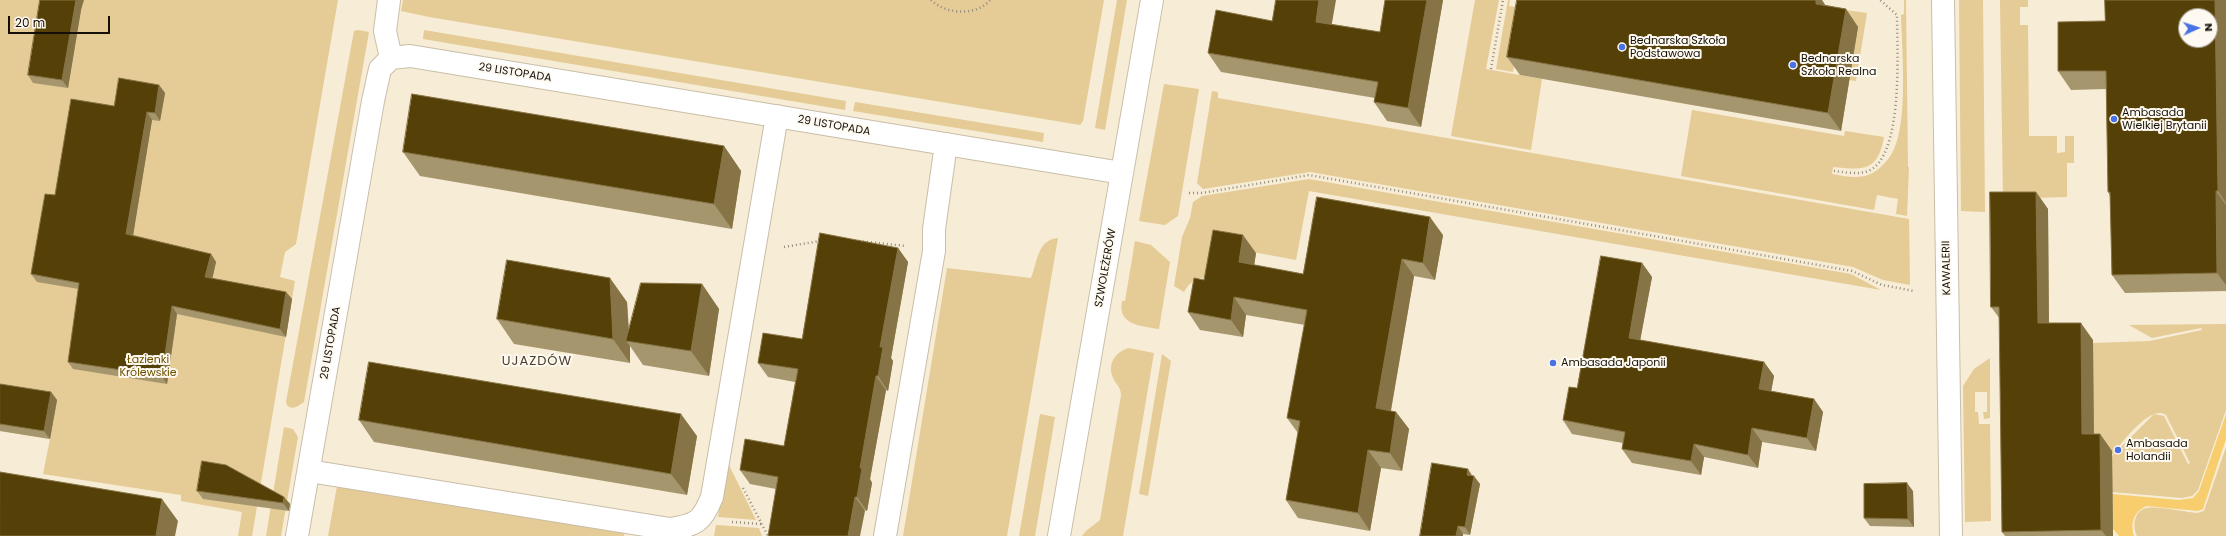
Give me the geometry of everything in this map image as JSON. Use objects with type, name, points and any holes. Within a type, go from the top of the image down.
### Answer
[{"type":"street","points":[[390,0],[385,31],[391,58]]},
{"type":"street","name":"SZWOLEŻERÓW","points":[[1059,536],[1152,0]]},
{"type":"street","name":"KAWALERII","points":[[1943,0],[1951,536]]},
{"type":"street","name":"29 LISTOPADA","points":[[297,536],[376,88],[380,69],[391,58],[410,56],[1122,173]]},
{"type":"street","points":[[309,472],[670,529],[697,522],[706,513],[712,497],[777,116]]},
{"type":"street","points":[[885,536],[934,251],[934,229],[946,144]]},
{"type":"path","points":[[931,0],[952,12],[964,12],[977,9],[990,0]]},
{"type":"path","points":[[1491,69],[1503,0]]},
{"type":"path","points":[[1834,171],[1852,173],[1868,171],[1882,159],[1889,147],[1898,93],[1897,15],[1880,0]]},
{"type":"path","points":[[1188,193],[1202,193],[1309,176],[1852,271],[1882,285],[1914,291]]},
{"type":"path","points":[[754,253],[827,240]]},
{"type":"path","points":[[855,241],[876,241],[934,251]]},
{"type":"green space","name":"Łazienki Królewskie","points":[[0,0],[338,0],[296,244],[285,252],[280,277],[295,281],[252,536],[238,536],[242,512],[181,501],[181,495],[43,474],[50,439],[0,431]]},
{"type":"green space","points":[[403,0],[1104,0],[1083,121],[1080,125],[429,17],[401,11]]},
{"type":"green space","points":[[1117,0],[1127,0],[1105,130],[1095,128]]},
{"type":"green space","points":[[1475,0],[1499,0],[1486,69],[1542,79],[1531,150],[1451,136]]},
{"type":"green space","points":[[1508,0],[1510,0],[1509,6],[1524,8],[1513,72],[1496,69]]},
{"type":"green space","points":[[1904,0],[1906,0],[1909,167],[1907,216],[1896,214],[1898,199],[1877,195],[1874,210],[1681,176],[1692,110],[1844,136],[1845,131],[1884,137],[1878,157],[1873,163],[1861,168],[1833,167],[1832,174],[1859,177],[1868,175],[1880,168],[1887,161],[1894,149],[1901,121],[1903,103],[1903,65],[1901,15],[1904,14]]},
{"type":"green space","points":[[1959,0],[1983,0],[1985,212],[1961,211]]},
{"type":"green space","points":[[2000,0],[2028,0],[2028,7],[2020,7],[2020,25],[2028,25],[2029,136],[2057,136],[2057,153],[2065,152],[2065,136],[2074,136],[2074,163],[2067,163],[2067,197],[2003,199]]},
{"type":"green space","points":[[1831,8],[1867,13],[1856,81],[1849,80]]},
{"type":"green space","points":[[358,30],[369,32],[304,402],[291,408],[286,402],[354,31]]},
{"type":"green space","points":[[424,30],[846,101],[845,110],[423,39]]},
{"type":"green space","points":[[1164,84],[1199,89],[1178,216],[1165,225],[1139,221]]},
{"type":"green space","points":[[1212,91],[1218,92],[1218,98],[1909,219],[1910,285],[1883,280],[1853,267],[1310,172],[1203,189],[1197,183]]},
{"type":"green space","points":[[855,102],[1044,133],[1043,142],[853,111]]},
{"type":"green space","points":[[1309,179],[1851,274],[1881,290],[1309,191],[1296,260],[1226,247],[1220,279],[1204,278],[1195,280],[1184,292],[1174,286],[1182,237],[1190,218],[1193,202],[1202,196]]},
{"type":"green space","points":[[1058,238],[1007,536],[903,536],[947,268],[1031,278],[1042,247],[1051,240]]},
{"type":"green space","points":[[1135,241],[1151,245],[1170,262],[1159,329],[1132,323],[1123,315],[1121,309],[1122,301],[1125,301]]},
{"type":"green space","points":[[2226,324],[2226,410],[2198,490],[2192,496],[2182,498],[2112,492],[2112,456],[2153,415],[2137,426],[2112,455],[2094,451],[2093,343],[2150,341],[2202,330],[2201,328],[2152,338],[2129,325]],"holes":[[[2159,413],[2166,415],[2190,463],[2188,464],[2164,416],[2155,414]]]},
{"type":"green space","points":[[1129,348],[1154,353],[1123,536],[1082,536],[1100,520],[1121,395],[1120,389],[1112,375],[1111,366],[1117,354]]},
{"type":"green space","points":[[1162,354],[1171,361],[1148,496],[1139,494]]},
{"type":"green space","points":[[1990,358],[1990,418],[1984,419],[1983,412],[1987,412],[1987,392],[1975,392],[1975,412],[1978,412],[1979,424],[1990,424],[1991,521],[1965,522],[1963,386],[1974,369]]},
{"type":"green space","points":[[1040,414],[1055,417],[1035,536],[1019,536]]},
{"type":"green space","points":[[284,427],[293,429],[298,437],[281,536],[266,536]]},
{"type":"green space","points":[[2226,447],[2226,536],[2137,536],[2135,532],[2135,519],[2139,512],[2143,509],[2158,508],[2197,513],[2204,511]]},
{"type":"green space","points":[[727,461],[756,520],[718,517]]},
{"type":"green space","points":[[337,486],[625,531],[624,536],[328,536]]},
{"type":"green space","points":[[716,525],[759,528],[762,536],[714,536]]},
{"type":"shaded area","points":[[2226,414],[2226,439],[2203,509],[2198,511],[2147,506],[2139,511],[2134,518],[2134,536],[2119,536],[2113,529],[2112,494],[2179,500],[2193,498],[2199,491]]},
{"type":"building","points":[[40,0],[76,0],[62,80],[28,75]]},
{"type":"building","points":[[1276,0],[1319,0],[1316,22],[1380,32],[1385,0],[1427,0],[1408,108],[1374,102],[1378,82],[1208,53],[1216,10],[1272,21]]},
{"type":"building","points":[[1517,0],[1816,0],[1816,4],[1846,9],[1828,113],[1507,57]]},
{"type":"building","points":[[2105,0],[2215,0],[2215,8],[2178,8],[2178,48],[2216,48],[2218,191],[2216,191],[2217,273],[2112,275],[2110,192],[2108,192],[2106,71],[2058,71],[2058,22],[2105,21]]},
{"type":"building","points":[[119,78],[159,85],[155,113],[147,112],[126,234],[211,254],[205,277],[286,292],[280,329],[172,306],[162,376],[68,362],[79,283],[31,274],[45,194],[55,195],[71,99],[114,106]]},
{"type":"building","points":[[412,94],[724,146],[714,204],[403,152]]},
{"type":"building","points":[[1990,192],[2036,192],[2038,323],[2081,323],[2082,434],[2100,434],[2101,530],[2002,532],[1999,307],[1991,307]]},
{"type":"building","points":[[1317,197],[1430,217],[1423,263],[1402,259],[1376,408],[1396,412],[1390,453],[1368,450],[1358,513],[1286,500],[1300,421],[1287,418],[1307,310],[1234,297],[1231,320],[1188,312],[1194,278],[1204,280],[1213,230],[1243,235],[1239,262],[1303,274]]},
{"type":"building","points":[[820,233],[898,248],[880,347],[883,347],[878,376],[876,376],[860,468],[862,468],[857,497],[855,497],[848,536],[768,536],[778,477],[740,470],[745,439],[784,446],[798,369],[758,363],[763,333],[802,339]]},
{"type":"building","points":[[1601,256],[1642,263],[1629,338],[1764,362],[1759,389],[1814,399],[1807,438],[1752,428],[1748,455],[1694,444],[1691,461],[1622,449],[1625,432],[1563,420],[1569,387],[1577,388]]},
{"type":"building","points":[[507,260],[610,278],[613,339],[497,319]]},
{"type":"building","points":[[641,283],[702,284],[691,351],[626,341]]},
{"type":"building","points":[[369,362],[681,414],[671,474],[359,420]]},
{"type":"building","points":[[0,384],[51,392],[44,431],[0,424]]},
{"type":"building","points":[[202,461],[226,465],[284,497],[283,503],[197,491]]},
{"type":"building","points":[[1432,463],[1468,469],[1467,475],[1474,476],[1465,527],[1458,526],[1456,536],[1420,536]]},
{"type":"building","points":[[0,472],[162,499],[156,536],[0,536]]},
{"type":"building","points":[[1907,483],[1908,519],[1864,518],[1864,484]]},
{"type":"place","name":"Bednarska Szkoła Podstawowa","points":[[1622,47]]},
{"type":"place","name":"Bednarska Szkoła Realna","points":[[1793,65]]},
{"type":"place","name":"Ambasada Wielkiej Brytanii","points":[[2114,119]]},
{"type":"place","name":"Ambasada Japonii","points":[[1553,363]]},
{"type":"place","name":"Ambasada Holandii","points":[[2118,450]]},
{"type":"district","name":"UJAZDÓW","points":[[537,362]]}]
